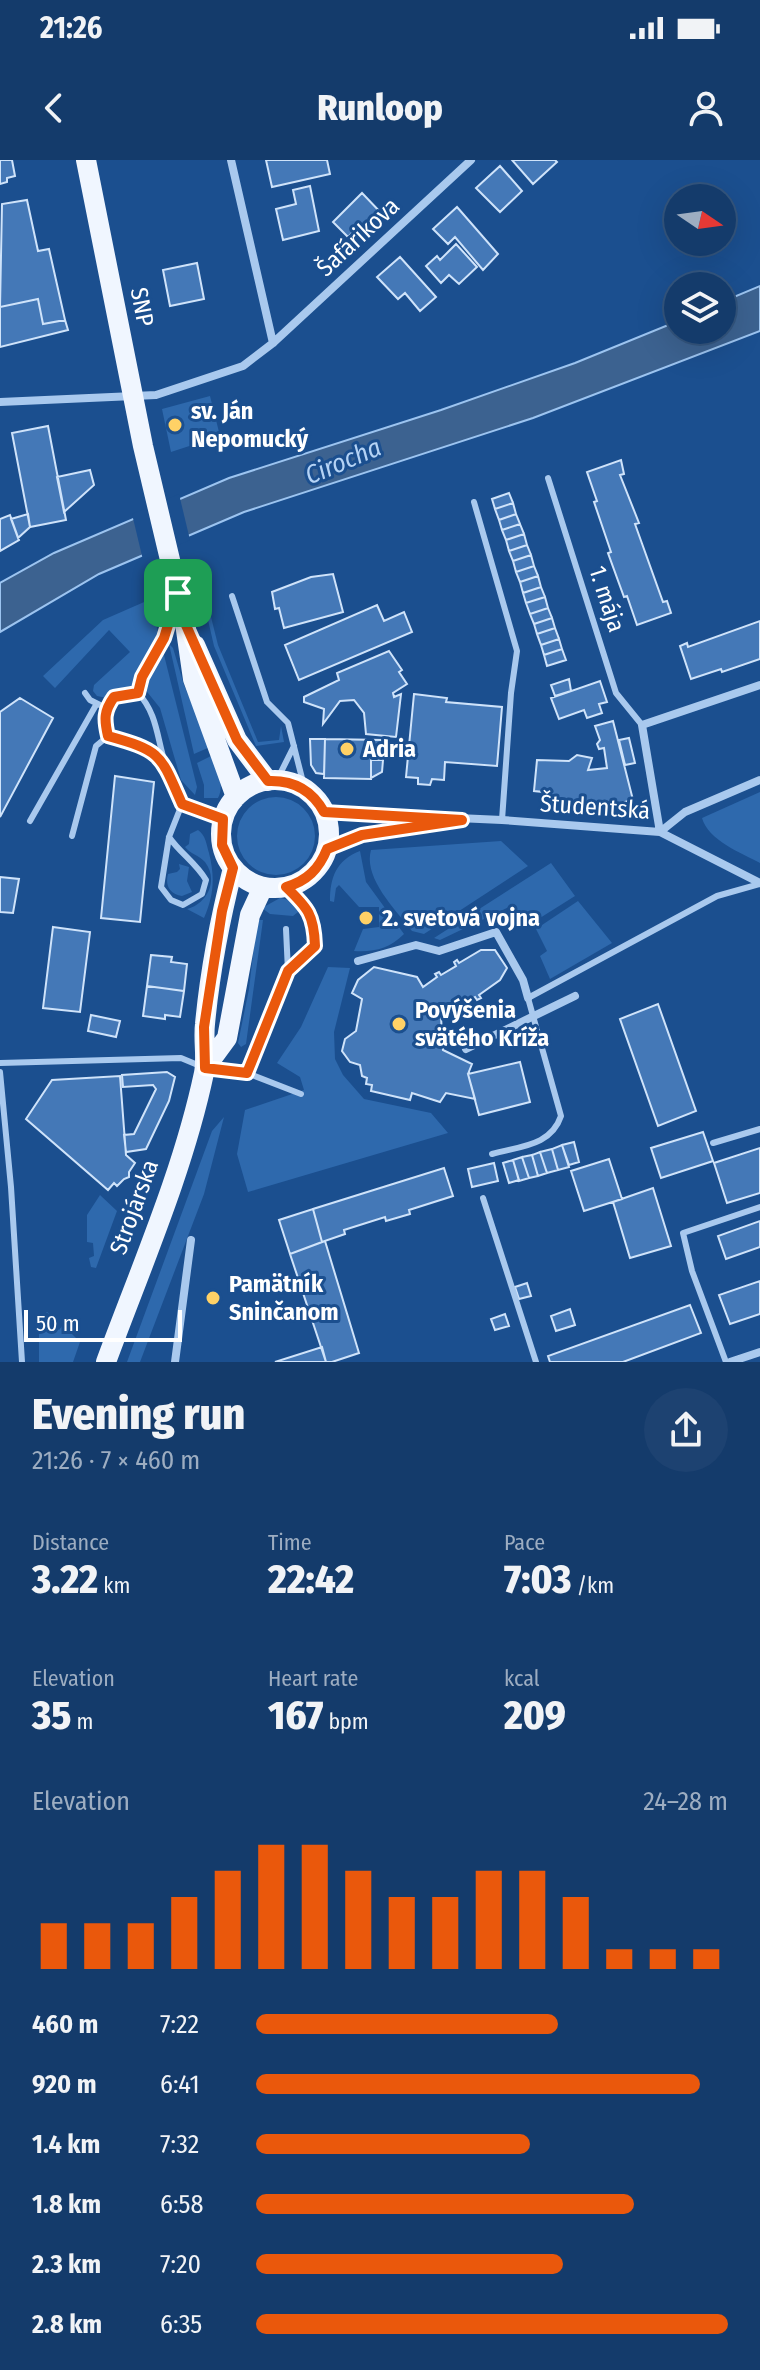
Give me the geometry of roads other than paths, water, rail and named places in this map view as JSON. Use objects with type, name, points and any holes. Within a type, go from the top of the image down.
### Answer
[{"type":"main road","name":"SNP","points":[[86,160],[147,464],[178,593]]},
{"type":"main road","points":[[178,593],[193,679],[236,797]]},
{"type":"main road","points":[[185,623],[237,740],[272,781]]},
{"type":"main road","points":[[272,781],[297,785],[305,790],[324,812],[329,830],[327,849],[316,870],[298,884],[286,887],[263,887],[241,876],[233,868],[222,845],[223,819],[236,797],[250,786],[272,781]]},
{"type":"main road","points":[[205,1068],[204,1027],[222,911],[233,868]]},
{"type":"main road","points":[[205,1068],[227,1038],[250,915],[263,887]]},
{"type":"main road","name":"Strojárska","points":[[106,1362],[182,1153],[205,1068]]},
{"type":"street","points":[[231,160],[273,343]]},
{"type":"street","name":"Šafárikova","points":[[0,402],[156,395],[243,366],[273,343],[471,160]]},
{"type":"street","points":[[642,725],[760,685]]},
{"type":"street","name":"1. mája","points":[[642,725],[660,832]]},
{"type":"street","points":[[660,832],[685,812],[760,780]]},
{"type":"street","points":[[324,812],[462,820]]},
{"type":"street","points":[[327,849],[362,835],[462,820]]},
{"type":"street","name":"Študentská","points":[[462,820],[502,820],[660,832],[760,884]]},
{"type":"street","points":[[358,961],[416,945],[439,951],[496,932],[523,980],[528,998]]},
{"type":"street","points":[[466,1049],[575,996]]},
{"type":"street","points":[[175,1362],[191,1240]]},
{"type":"street","points":[[728,1362],[760,1352]]},
{"type":"lane","name":"1. mája","points":[[548,478],[616,693],[642,725]]},
{"type":"lane","points":[[474,502],[517,651],[502,820]]},
{"type":"lane","points":[[138,693],[142,677],[164,638],[178,593]]},
{"type":"lane","points":[[232,596],[267,702],[288,723],[305,790]]},
{"type":"lane","points":[[85,693],[96,705],[108,706]]},
{"type":"lane","points":[[108,736],[105,710],[114,697],[138,693]]},
{"type":"lane","points":[[138,693],[148,704],[154,719],[165,764],[182,804],[169,837],[161,887],[171,900],[183,905],[202,894],[206,880],[169,837]]},
{"type":"lane","points":[[30,821],[96,705]]},
{"type":"lane","points":[[108,736],[147,747],[165,764]]},
{"type":"lane","points":[[72,836],[96,746],[108,736]]},
{"type":"lane","points":[[272,781],[294,746]]},
{"type":"lane","points":[[182,804],[223,819]]},
{"type":"lane","points":[[492,1154],[546,1139],[557,1129],[561,1116],[528,998],[717,896],[760,884]]},
{"type":"lane","points":[[286,887],[309,909],[315,946],[288,971]]},
{"type":"lane","points":[[247,1073],[288,971],[286,929]]},
{"type":"lane","points":[[0,1063],[181,1058],[205,1068],[247,1073],[301,1094]]},
{"type":"lane","points":[[0,1072],[22,1362]]},
{"type":"lane","points":[[713,1143],[760,1129]]},
{"type":"lane","points":[[483,1198],[536,1362]]},
{"type":"lane","points":[[728,1362],[692,1271],[683,1233],[760,1207]]},
{"type":"water","points":[[760,286],[760,331],[736,340],[736,296]]},
{"type":"water","name":"Cirocha","points":[[664,327],[664,344],[726,344],[533,418],[244,512],[99,574],[0,632],[0,583],[54,553],[229,478],[575,363]]},
{"type":"place","name":"sv. Ján Nepomucký","points":[[175,425]]},
{"type":"place","name":"Adria","points":[[347,749]]},
{"type":"place","name":"2. svetová vojna","points":[[366,918]]},
{"type":"place","name":"Povýšenia svätého Kríža","points":[[399,1024]]},
{"type":"place","name":"Pamätník Sninčanom","points":[[213,1298]]}]
